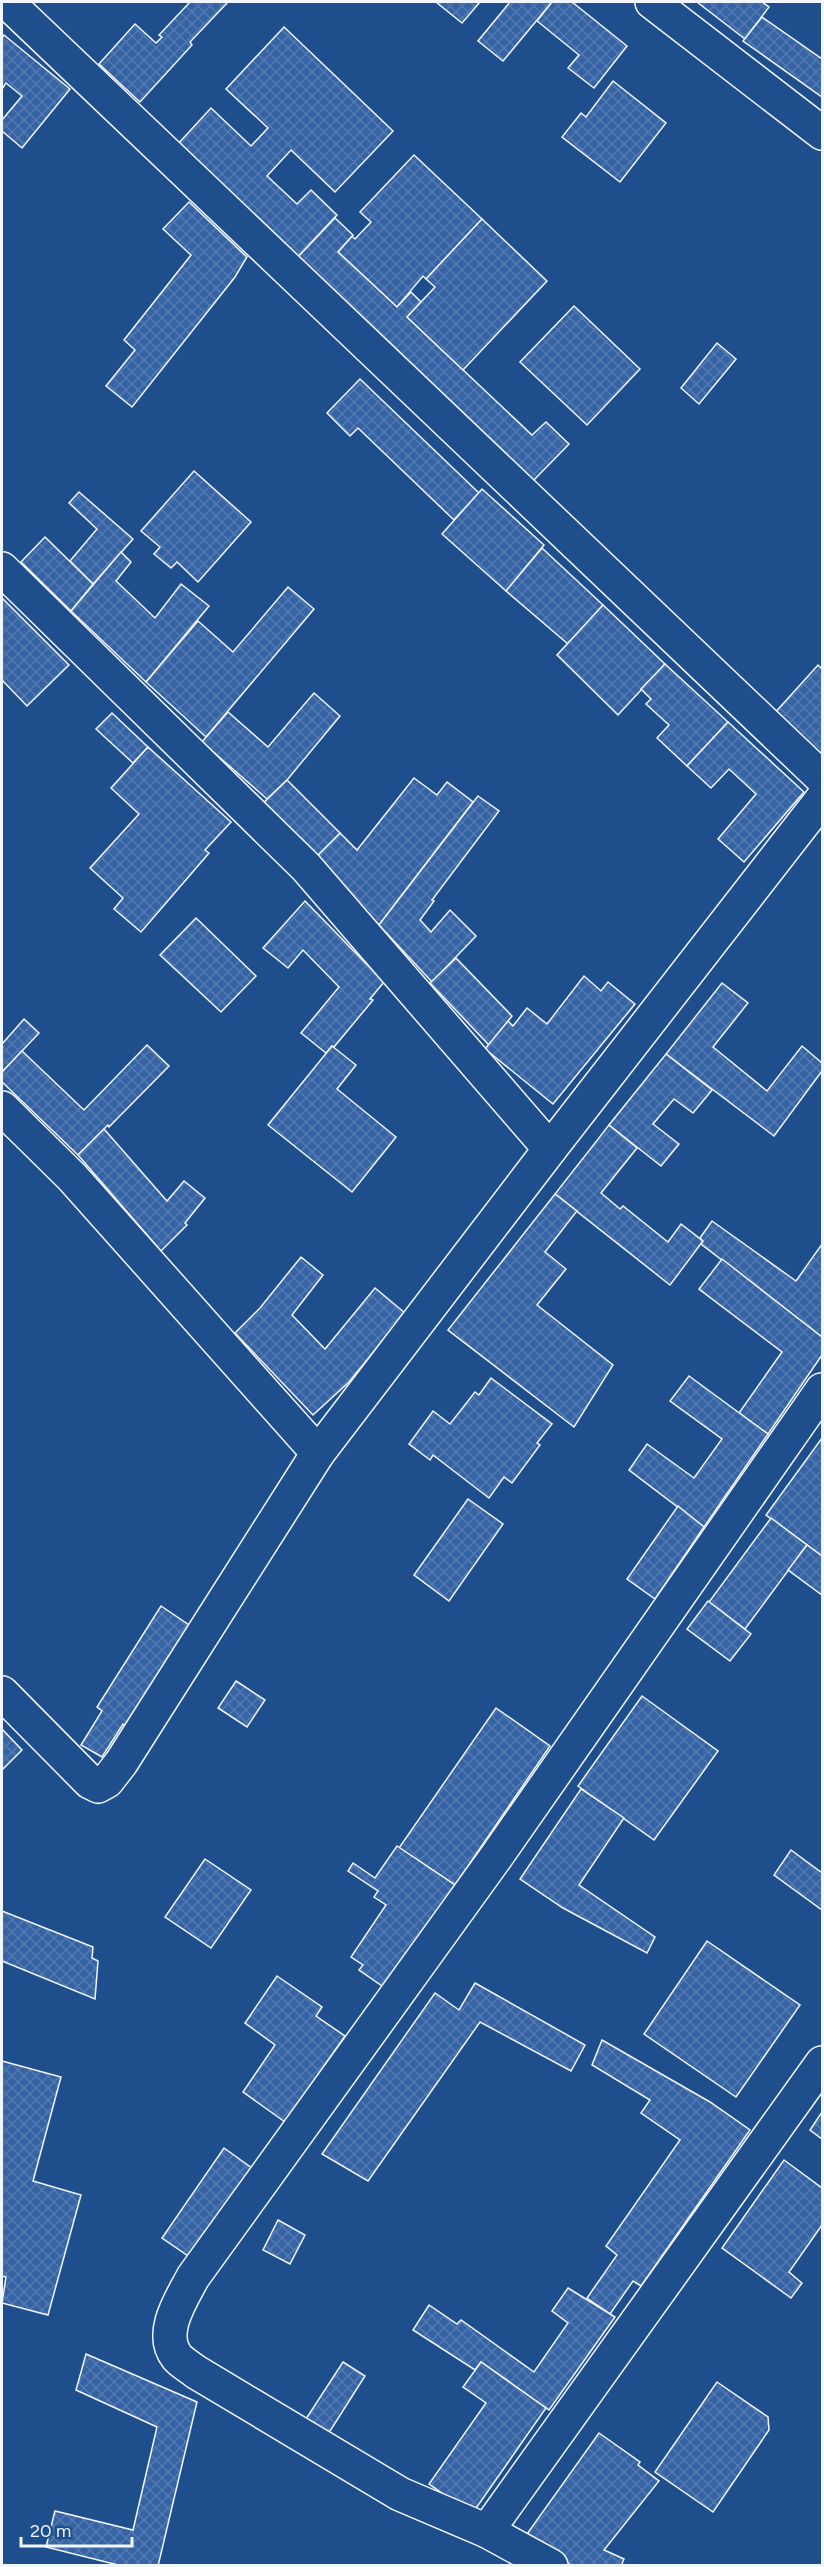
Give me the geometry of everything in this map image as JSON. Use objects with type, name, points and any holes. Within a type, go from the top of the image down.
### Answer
[{"type":"street","points":[[8,2],[822,778]]},
{"type":"street","points":[[652,2],[822,133]]},
{"type":"street","points":[[2,569],[306,867],[550,1149]]},
{"type":"street","points":[[2,1693],[90,1782],[98,1786],[107,1781],[128,1754],[318,1453],[550,1149],[822,799]]},
{"type":"street","points":[[2,1108],[72,1177],[318,1453]]},
{"type":"street","points":[[551,2565],[487,2531],[400,2494],[196,2372],[176,2356],[171,2341],[173,2315],[193,2277],[496,1857],[822,1390]]},
{"type":"street","points":[[487,2531],[822,2063]]},
{"type":"building","points":[[190,2],[228,2],[190,42],[192,45],[140,102],[99,64],[135,24],[156,43],[162,37],[159,35]]},
{"type":"building","points":[[436,2],[480,2],[462,23]]},
{"type":"building","points":[[510,2],[552,2],[503,61],[478,41]]},
{"type":"building","points":[[552,2],[572,2],[627,46],[594,88],[568,68],[579,55],[537,21]]},
{"type":"building","points":[[697,2],[762,2],[769,7],[745,39]]},
{"type":"building","points":[[762,17],[822,59],[822,97],[743,41]]},
{"type":"building","points":[[284,27],[393,131],[335,192],[291,150],[267,176],[297,204],[311,190],[337,215],[296,259],[177,145],[211,108],[251,146],[268,128],[226,89]]},
{"type":"building","points":[[4,35],[70,89],[22,148],[2,131],[2,120],[22,96],[6,83],[2,89],[2,38]]},
{"type":"building","points":[[613,81],[666,123],[620,182],[562,137],[581,113],[586,117]]},
{"type":"building","points":[[414,155],[482,219],[426,279],[423,276],[397,307],[338,252],[352,236],[355,239],[371,222],[360,212]]},
{"type":"building","points":[[189,202],[247,257],[235,277],[132,407],[106,386],[135,350],[124,340],[191,255],[163,229]]},
{"type":"building","points":[[335,218],[353,235],[338,252],[397,307],[411,292],[421,302],[407,317],[532,435],[546,422],[569,444],[532,482],[296,259]]},
{"type":"building","points":[[482,219],[547,281],[463,370],[407,317],[435,287],[426,279]]},
{"type":"building","points":[[574,306],[640,369],[587,425],[520,362]]},
{"type":"building","points":[[717,343],[736,359],[699,404],[681,388]]},
{"type":"building","points":[[360,379],[479,493],[454,520],[358,428],[350,436],[327,413]]},
{"type":"building","points":[[194,471],[251,522],[198,582],[177,562],[171,568],[154,554],[160,547],[141,531]]},
{"type":"building","points":[[482,489],[544,545],[506,591],[442,534]]},
{"type":"building","points":[[79,492],[133,539],[93,584],[70,561],[97,529],[69,503]]},
{"type":"building","points":[[45,537],[93,584],[71,611],[21,562]]},
{"type":"building","points":[[542,548],[603,605],[568,644],[506,591]]},
{"type":"building","points":[[121,552],[131,562],[116,581],[155,618],[181,584],[209,606],[146,682],[71,611]]},
{"type":"building","points":[[288,587],[314,609],[206,737],[146,682],[198,621],[233,652]]},
{"type":"building","points":[[2,598],[69,665],[27,706],[2,680]]},
{"type":"building","points":[[603,605],[665,664],[618,715],[557,655]]},
{"type":"building","points":[[665,664],[728,722],[687,766],[657,738],[669,725],[646,704],[651,699],[641,689]]},
{"type":"building","points":[[818,665],[822,669],[822,761],[772,716]]},
{"type":"building","points":[[314,693],[340,716],[287,780],[267,799],[202,742],[228,712],[268,747]]},
{"type":"building","points":[[112,713],[148,747],[133,763],[96,729]]},
{"type":"building","points":[[728,722],[804,792],[744,862],[718,839],[756,794],[729,769],[711,788],[687,766]]},
{"type":"building","points":[[148,747],[231,822],[205,850],[209,853],[141,932],[114,909],[123,898],[90,868],[139,814],[111,788]]},
{"type":"building","points":[[414,778],[437,795],[447,782],[473,802],[379,925],[314,859],[340,833],[357,850]]},
{"type":"building","points":[[287,780],[340,833],[314,859],[261,805]]},
{"type":"building","points":[[478,796],[499,811],[432,900],[434,901],[420,920],[431,932],[450,910],[476,936],[432,982],[379,925]]},
{"type":"building","points":[[305,901],[384,982],[370,999],[373,1000],[334,1047],[332,1046],[326,1053],[301,1033],[339,987],[303,950],[288,968],[263,948]]},
{"type":"building","points":[[196,918],[256,976],[221,1012],[160,955]]},
{"type":"building","points":[[456,958],[512,1016],[489,1045],[430,983]]},
{"type":"building","points":[[584,976],[601,991],[608,982],[635,1004],[553,1104],[485,1049],[508,1021],[513,1026],[527,1008],[547,1024]]},
{"type":"building","points":[[722,983],[748,1003],[713,1047],[767,1091],[802,1046],[822,1063],[822,1071],[774,1136],[666,1054]]},
{"type":"building","points":[[24,1019],[39,1033],[2,1072],[2,1044]]},
{"type":"building","points":[[147,1045],[169,1066],[78,1155],[2,1082],[2,1072],[22,1051],[84,1110]]},
{"type":"building","points":[[332,1046],[356,1065],[337,1089],[396,1137],[352,1192],[268,1125]]},
{"type":"building","points":[[666,1054],[712,1090],[693,1113],[674,1099],[653,1124],[679,1144],[661,1166],[609,1125]]},
{"type":"building","points":[[609,1125],[637,1148],[601,1193],[620,1209],[623,1206],[668,1242],[681,1224],[703,1241],[670,1285],[555,1194]]},
{"type":"building","points":[[104,1129],[167,1201],[184,1181],[205,1198],[185,1223],[187,1225],[161,1251],[78,1155]]},
{"type":"building","points":[[555,1194],[577,1211],[545,1252],[566,1269],[537,1305],[613,1365],[574,1427],[448,1330]]},
{"type":"building","points":[[712,1221],[796,1281],[822,1244],[822,1337],[701,1244],[703,1241],[700,1238]]},
{"type":"building","points":[[301,1257],[323,1275],[292,1315],[325,1349],[375,1288],[405,1313],[349,1382],[313,1415],[235,1333],[260,1308]]},
{"type":"building","points":[[722,1259],[822,1337],[822,1355],[768,1434],[739,1413],[782,1352],[699,1289]]},
{"type":"building","points":[[689,1376],[768,1434],[704,1527],[629,1470],[647,1444],[694,1478],[722,1439],[670,1401]]},
{"type":"building","points":[[491,1378],[552,1424],[537,1443],[540,1445],[512,1483],[504,1477],[489,1498],[433,1455],[430,1460],[409,1444],[433,1411],[450,1424],[475,1392],[479,1395]]},
{"type":"building","points":[[822,1438],[822,1556],[766,1515]]},
{"type":"building","points":[[468,1499],[503,1524],[449,1601],[414,1575]]},
{"type":"building","points":[[678,1506],[704,1527],[655,1599],[627,1579]]},
{"type":"building","points":[[771,1518],[807,1545],[745,1629],[709,1602]]},
{"type":"building","points":[[807,1545],[822,1556],[822,1595],[788,1570]]},
{"type":"building","points":[[708,1601],[751,1634],[730,1661],[687,1629]]},
{"type":"building","points":[[161,1606],[192,1627],[128,1728],[123,1724],[102,1757],[81,1745],[102,1711],[97,1707]]},
{"type":"building","points":[[236,1681],[265,1700],[247,1727],[218,1708]]},
{"type":"building","points":[[642,1696],[718,1751],[654,1840],[578,1786]]},
{"type":"building","points":[[496,1708],[550,1746],[455,1885],[399,1848]]},
{"type":"building","points":[[2,1729],[22,1750],[2,1770]]},
{"type":"building","points":[[581,1789],[624,1818],[579,1885],[655,1937],[647,1953],[563,1908],[520,1879]]},
{"type":"building","points":[[397,1846],[455,1885],[385,1988],[359,1970],[363,1965],[351,1957],[386,1905],[374,1897],[378,1891],[348,1871],[353,1863],[375,1878]]},
{"type":"building","points":[[791,1850],[822,1873],[822,1910],[774,1875]]},
{"type":"building","points":[[205,1859],[251,1890],[211,1948],[165,1917]]},
{"type":"building","points":[[2,1911],[93,1947],[92,1958],[98,1961],[95,1999],[2,1961]]},
{"type":"building","points":[[707,1941],[800,2005],[736,2097],[644,2034]]},
{"type":"building","points":[[277,1976],[322,2007],[316,2016],[345,2036],[285,2122],[243,2092],[275,2045],[245,2023]]},
{"type":"building","points":[[475,1983],[585,2045],[571,2071],[480,2022],[368,2181],[322,2154],[435,1993],[459,2010]]},
{"type":"building","points":[[602,2040],[710,2102],[750,2130],[641,2286],[633,2281],[610,2314],[587,2298],[617,2255],[606,2246],[680,2140],[641,2113],[650,2100],[592,2065]]},
{"type":"building","points":[[2,2061],[61,2077],[33,2181],[81,2195],[48,2315],[2,2303],[6,2277],[2,2276]]},
{"type":"building","points":[[822,2112],[822,2139],[810,2130]]},
{"type":"building","points":[[224,2148],[256,2171],[194,2260],[162,2238]]},
{"type":"building","points":[[784,2160],[822,2188],[822,2225],[789,2272],[802,2283],[791,2298],[722,2248]]},
{"type":"building","points":[[278,2220],[305,2235],[290,2264],[263,2250]]},
{"type":"building","points":[[568,2288],[615,2317],[549,2410],[481,2362],[475,2370],[413,2330],[429,2305],[457,2324],[461,2320],[534,2372],[568,2323],[552,2311]]},
{"type":"building","points":[[86,2354],[197,2402],[158,2566],[122,2566],[46,2547],[55,2511],[133,2530],[157,2427],[76,2390]]},
{"type":"building","points":[[343,2362],[365,2376],[325,2439],[302,2425]]},
{"type":"building","points":[[481,2362],[546,2408],[472,2514],[429,2484],[486,2403],[463,2387]]},
{"type":"building","points":[[717,2382],[768,2417],[769,2430],[713,2512],[655,2472]]},
{"type":"building","points":[[599,2433],[640,2462],[638,2465],[659,2481],[604,2550],[624,2559],[621,2566],[572,2566],[527,2534]]}]
